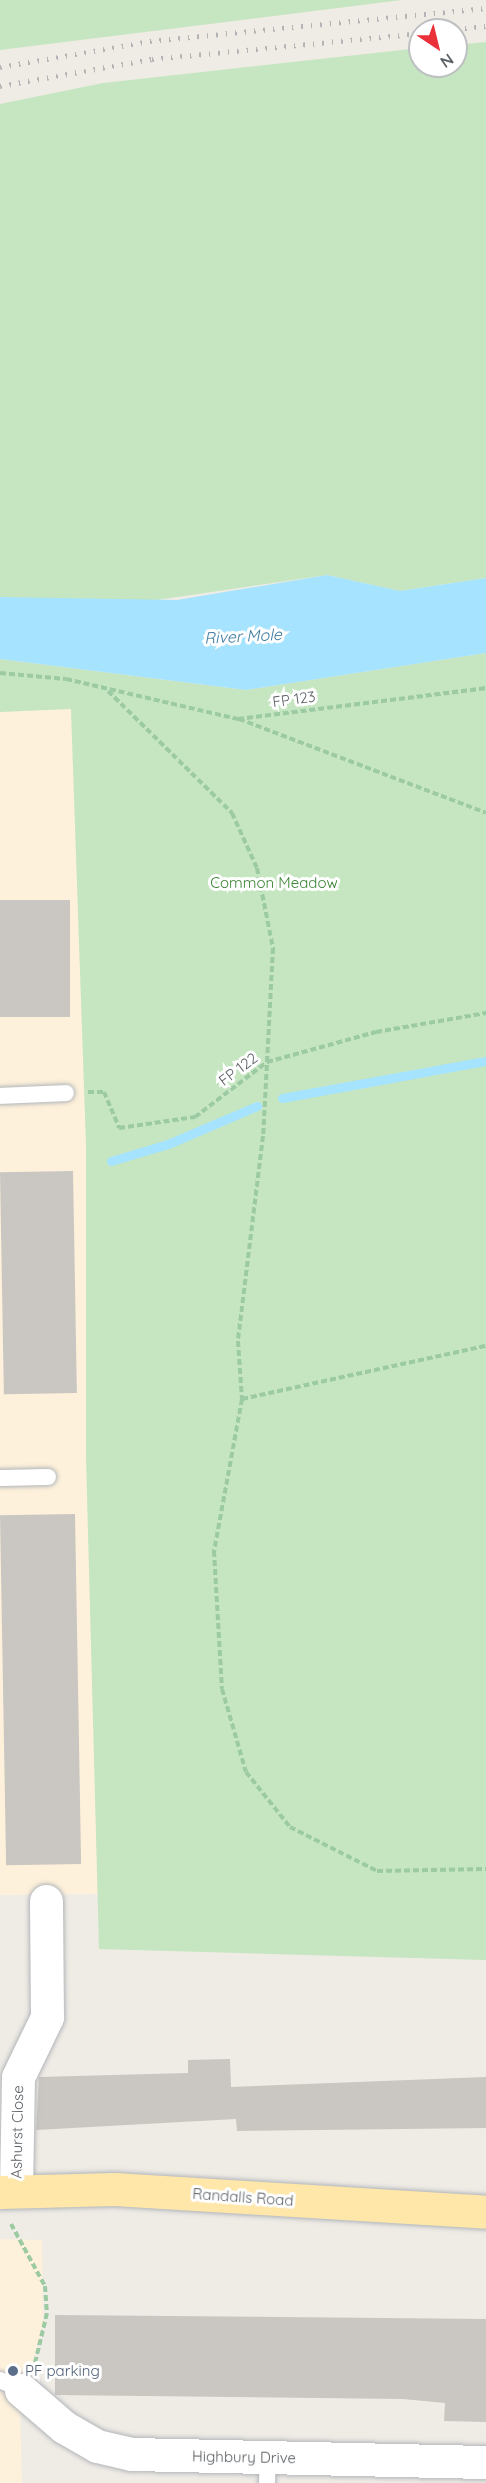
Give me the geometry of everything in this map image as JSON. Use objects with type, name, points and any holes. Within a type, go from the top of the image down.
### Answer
[{"type":"main road","name":"Randalls Road","points":[[8,2191],[135,2190],[486,2212]]},
{"type":"street","name":"Ashurst Close","points":[[8,2191],[18,2077],[47,2017],[46,1900]]},
{"type":"street","name":"Highbury Drive","points":[[16,2389],[97,2446],[132,2454],[267,2470],[486,2462]]},
{"type":"lane","points":[[0,1096],[66,1093]]},
{"type":"lane","points":[[0,1478],[48,1477]]},
{"type":"path","name":"FP 123","points":[[0,673],[66,679],[108,691],[238,719],[486,688]]},
{"type":"path","points":[[108,691],[232,813],[257,868],[273,948],[267,1062],[238,1341],[242,1399],[214,1551],[222,1689],[246,1772],[290,1827],[377,1871],[486,1869]]},
{"type":"path","points":[[238,719],[486,813]]},
{"type":"path","name":"FP 122","points":[[66,1093],[104,1092],[119,1128],[195,1117],[267,1062],[376,1032],[486,1013]]},
{"type":"path","points":[[242,1399],[486,1346]]},
{"type":"path","points":[[11,2223],[45,2286],[47,2313],[16,2389]]},
{"type":"shaded area","points":[[71,708],[86,1145],[86,1456],[98,1894],[0,1895],[0,712]]},
{"type":"shaded area","name":"PF parking","points":[[0,2239],[42,2240],[43,2325],[20,2409],[22,2483],[0,2483]]},
{"type":"green space","points":[[0,0],[402,0],[0,50]]},
{"type":"green space","points":[[486,42],[486,578],[400,591],[327,575],[143,602],[0,597],[0,104],[103,83],[408,49],[408,78],[468,78],[468,44]]},
{"type":"green space","name":"Common Meadow","points":[[486,653],[486,1960],[99,1949],[86,1456],[86,1145],[71,709],[0,712],[0,659],[246,690]]},
{"type":"water","name":"River Mole","points":[[327,575],[400,591],[486,578],[486,653],[246,690],[0,659],[0,597],[177,600]]},
{"type":"building","points":[[0,900],[70,900],[70,1017],[0,1017]]},
{"type":"building","points":[[73,1171],[77,1393],[4,1394],[0,1172]]},
{"type":"building","points":[[75,1514],[81,1864],[6,1865],[0,1515]]},
{"type":"building","points":[[230,2059],[231,2087],[486,2077],[486,2128],[237,2131],[236,2119],[36,2130],[39,2077],[188,2073],[188,2060]]},
{"type":"building","points":[[55,2315],[486,2319],[486,2422],[444,2421],[445,2403],[403,2399],[55,2395]]},
{"type":"waterway","points":[[282,1098],[486,1061]]},
{"type":"waterway","points":[[111,1161],[168,1144],[257,1106]]},
{"type":"railway","points":[[0,67],[150,41],[486,8]]},
{"type":"railway","points":[[468,28],[486,26]]},
{"type":"railway","points":[[0,86],[152,59],[408,34]]},
{"type":"place","name":"PF parking","points":[[13,2371]]}]
